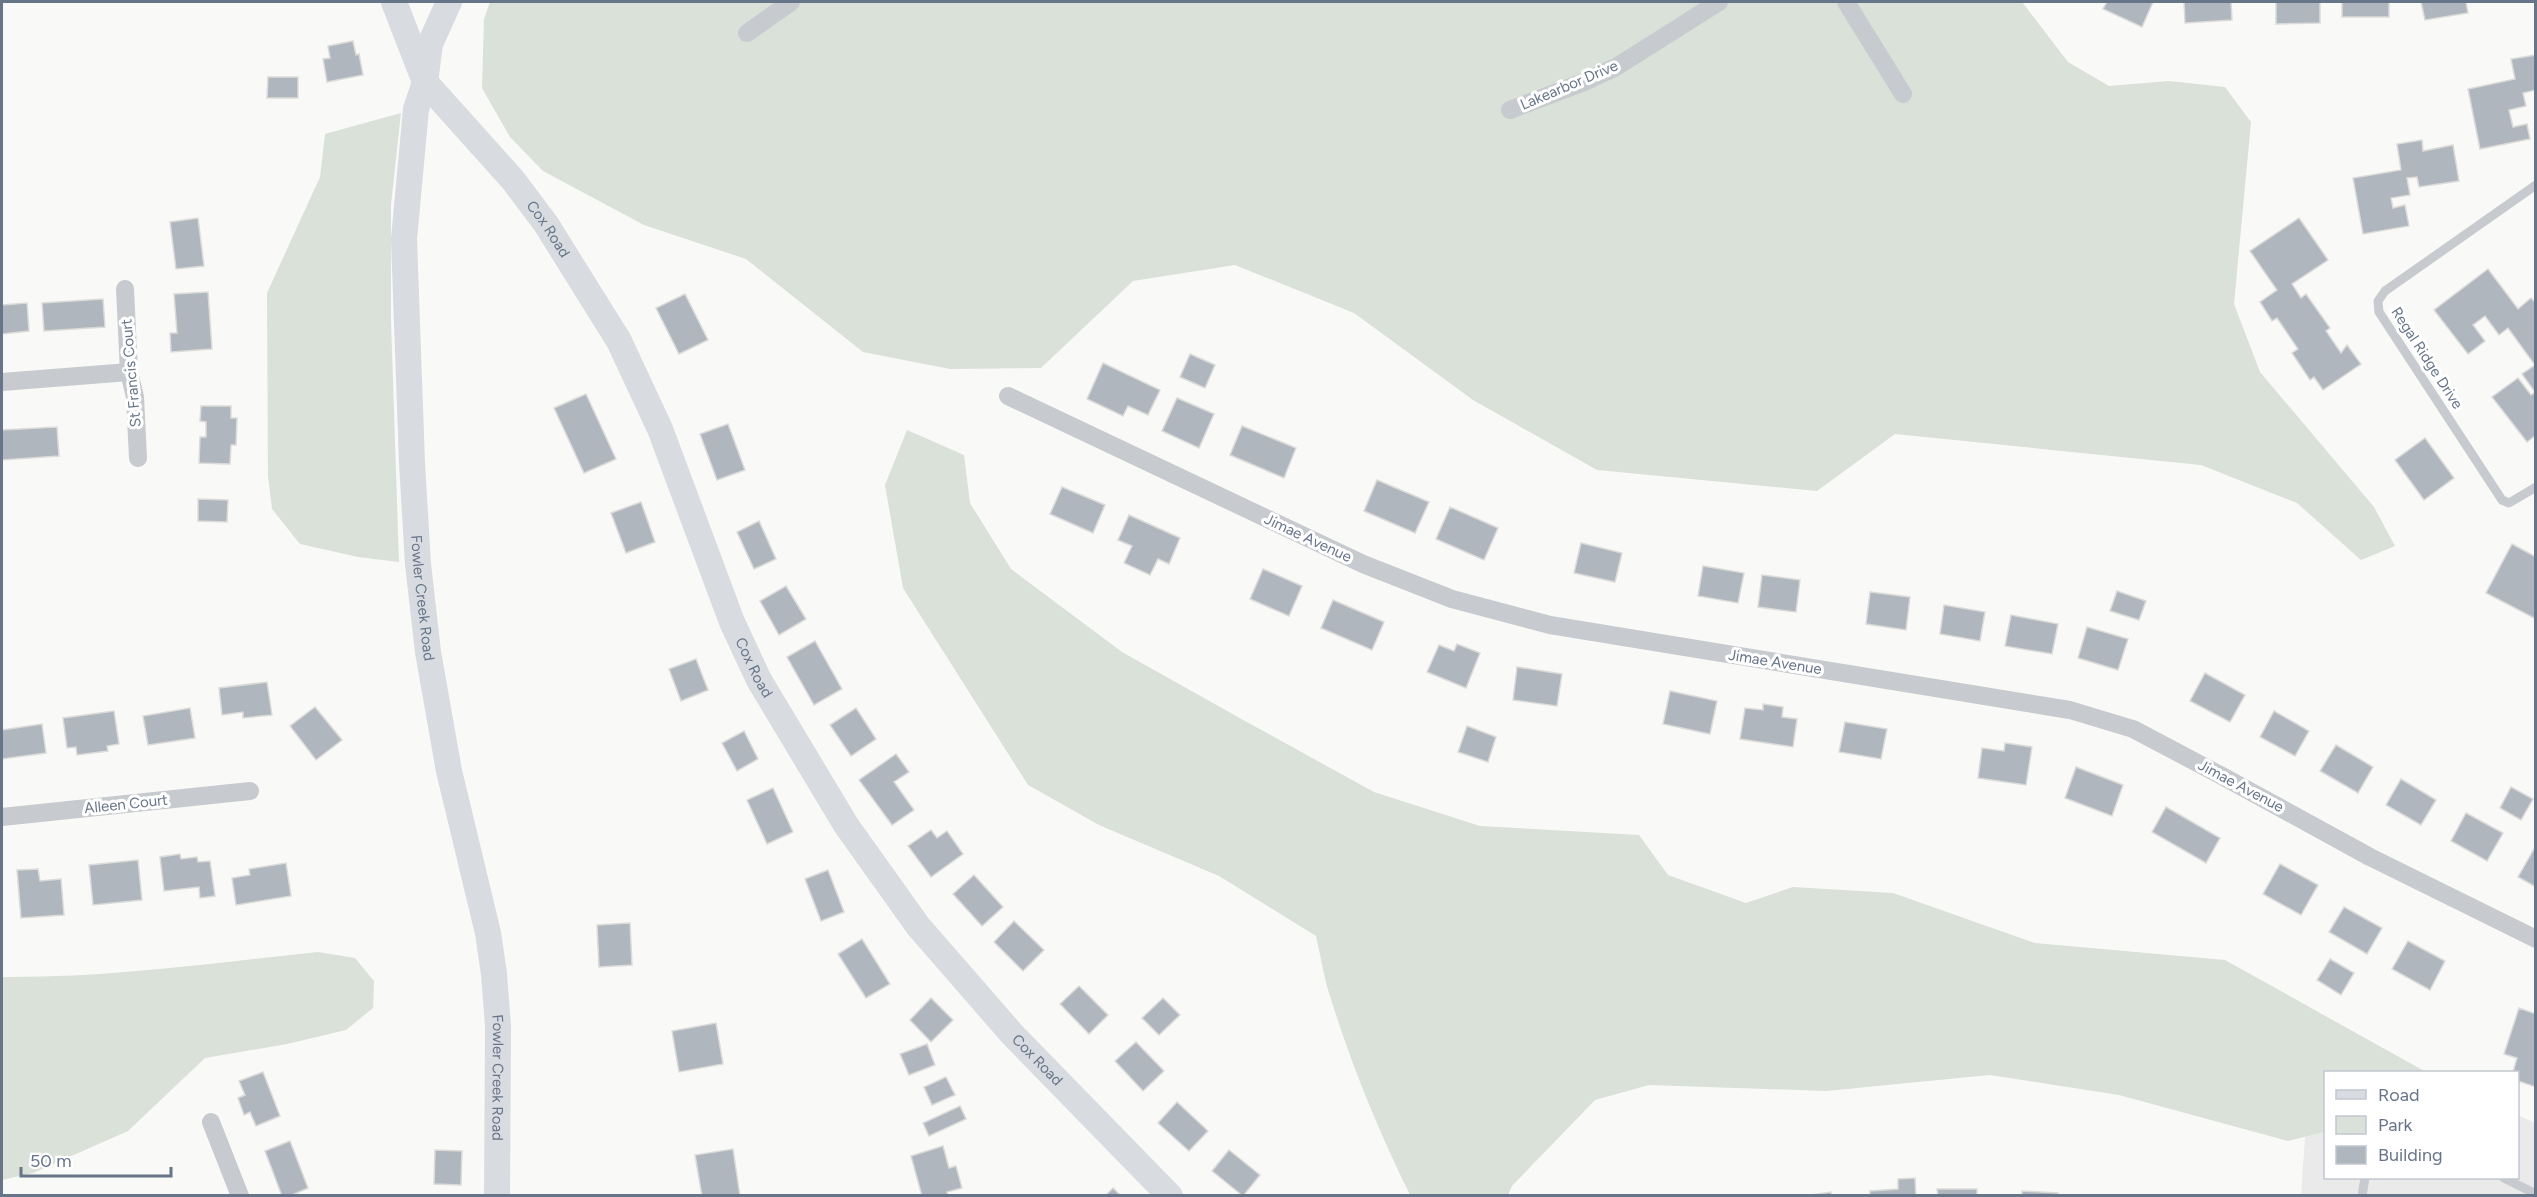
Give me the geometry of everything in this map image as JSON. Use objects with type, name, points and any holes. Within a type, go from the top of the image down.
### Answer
[{"type":"street","points":[[394,2],[425,82]]},
{"type":"street","name":"Fowler Creek Road","points":[[449,2],[430,44],[425,82],[416,109],[404,239],[417,541],[428,652],[447,760],[488,933],[494,974],[498,1026],[497,1196]]},
{"type":"street","points":[[747,33],[791,2]]},
{"type":"street","name":"Lakearbor Drive","points":[[1510,110],[1584,82],[1616,67],[1719,2]]},
{"type":"street","points":[[1846,2],[1903,94]]},
{"type":"street","name":"Cox Road","points":[[425,82],[513,180],[546,224],[618,341],[660,429],[732,622],[759,680],[846,825],[918,926],[1012,1034],[1170,1196]]},
{"type":"street","name":"St Francis Court","points":[[125,289],[129,372],[135,397],[138,458]]},
{"type":"street","points":[[2,382],[129,372]]},
{"type":"street","name":"Jimae Avenue","points":[[1008,396],[1363,564],[1452,599],[1506,615],[1550,626],[2070,710],[2133,729],[2370,857],[2535,939]]},
{"type":"street","name":"Alleen Court","points":[[2,817],[250,791]]},
{"type":"street","points":[[211,1122],[240,1196]]},
{"type":"lane","name":"Regal Ridge Drive","points":[[2535,185],[2385,291],[2379,301],[2379,312],[2502,500],[2509,503],[2535,487]]},
{"type":"lane","points":[[2362,1196],[2365,1179]]},
{"type":"lane","points":[[2506,1179],[2535,1194]]},
{"type":"shaded area","points":[[2519,1115],[2535,1123],[2535,1195],[2301,1196],[2305,1137],[2324,1132],[2324,1179],[2519,1179]]},
{"type":"green space","points":[[490,2],[2022,2],[2068,62],[2109,86],[2169,81],[2225,87],[2251,122],[2234,304],[2260,372],[2374,507],[2395,546],[2361,560],[2297,503],[2201,465],[1895,434],[1817,491],[1597,470],[1473,400],[1354,313],[1235,265],[1133,281],[1041,368],[950,369],[863,352],[746,259],[644,225],[543,171],[510,137],[482,88],[484,19]]},
{"type":"green space","points":[[401,113],[391,205],[391,320],[399,562],[358,557],[300,544],[272,509],[268,476],[267,293],[320,177],[325,134]]},
{"type":"green space","points":[[907,430],[964,455],[970,503],[1011,569],[1122,652],[1374,792],[1480,826],[1639,835],[1668,875],[1746,903],[1793,887],[1893,893],[2035,943],[2225,960],[2424,1071],[2324,1071],[2324,1132],[2288,1141],[2119,1095],[1990,1075],[1826,1091],[1649,1085],[1595,1100],[1512,1186],[1508,1195],[1410,1195],[1357,1074],[1324,976],[1316,936],[1219,876],[1099,825],[1028,785],[903,588],[885,485]]},
{"type":"green space","points":[[318,952],[355,958],[374,981],[373,1008],[346,1030],[287,1044],[205,1058],[128,1131],[33,1173],[2,1180],[2,977],[120,972]]},
{"type":"building","points":[[2107,2],[2153,2],[2142,27],[2103,9]]},
{"type":"building","points":[[2184,2],[2231,2],[2232,20],[2185,23]]},
{"type":"building","points":[[2276,2],[2320,2],[2320,23],[2276,24]]},
{"type":"building","points":[[2342,2],[2389,2],[2389,17],[2342,17]]},
{"type":"building","points":[[2421,2],[2466,2],[2468,13],[2425,20]]},
{"type":"building","points":[[353,41],[356,55],[359,54],[363,75],[327,82],[323,59],[330,58],[328,46]]},
{"type":"building","points":[[2536,55],[2536,90],[2523,93],[2526,106],[2509,110],[2513,127],[2527,124],[2530,139],[2480,149],[2468,89],[2515,79],[2511,59]]},
{"type":"building","points":[[268,77],[298,77],[298,98],[267,98]]},
{"type":"building","points":[[2422,140],[2423,151],[2453,145],[2459,181],[2419,187],[2417,177],[2407,178],[2410,195],[2391,198],[2393,208],[2405,205],[2409,226],[2363,234],[2353,178],[2401,170],[2397,144]]},
{"type":"building","points":[[198,218],[204,266],[176,269],[170,222]]},
{"type":"building","points":[[2299,218],[2328,260],[2292,284],[2301,298],[2306,294],[2330,328],[2326,331],[2341,353],[2347,345],[2361,364],[2323,390],[2314,377],[2310,380],[2292,353],[2298,349],[2277,318],[2272,321],[2260,302],[2277,290],[2250,251]]},
{"type":"building","points":[[2488,269],[2518,309],[2531,298],[2536,303],[2536,435],[2527,442],[2492,397],[2518,378],[2531,395],[2535,392],[2522,374],[2535,365],[2508,328],[2499,335],[2485,316],[2473,325],[2485,341],[2468,354],[2434,310]]},
{"type":"building","points":[[208,292],[212,349],[171,352],[170,333],[177,333],[174,294]]},
{"type":"building","points":[[685,294],[708,340],[679,354],[656,308]]},
{"type":"building","points":[[103,299],[105,327],[44,331],[42,303]]},
{"type":"building","points":[[27,303],[29,331],[2,334],[2,305]]},
{"type":"building","points":[[1190,354],[1215,365],[1205,388],[1180,377]]},
{"type":"building","points":[[1103,363],[1160,390],[1148,415],[1128,406],[1123,416],[1087,399]]},
{"type":"building","points":[[586,394],[616,459],[584,473],[554,408]]},
{"type":"building","points":[[1177,398],[1214,414],[1199,448],[1162,431]]},
{"type":"building","points":[[201,406],[231,406],[231,418],[237,418],[236,445],[231,445],[230,464],[199,463],[200,437],[206,437],[206,422],[200,421]]},
{"type":"building","points":[[728,424],[745,470],[717,480],[700,434]]},
{"type":"building","points":[[1242,426],[1296,448],[1284,478],[1230,455]]},
{"type":"building","points":[[57,427],[59,456],[2,460],[2,430]]},
{"type":"building","points":[[2425,438],[2454,478],[2424,500],[2395,460]]},
{"type":"building","points":[[1377,480],[1429,502],[1415,533],[1364,511]]},
{"type":"building","points":[[1062,487],[1105,505],[1093,533],[1050,514]]},
{"type":"building","points":[[198,499],[228,500],[227,522],[198,521]]},
{"type":"building","points":[[641,502],[655,542],[626,553],[611,513]]},
{"type":"building","points":[[1450,507],[1498,528],[1484,560],[1436,539]]},
{"type":"building","points":[[1129,515],[1180,538],[1169,564],[1158,559],[1150,575],[1124,563],[1132,546],[1118,540]]},
{"type":"building","points":[[759,521],[776,559],[754,569],[737,532]]},
{"type":"building","points":[[1581,543],[1622,553],[1615,582],[1574,573]]},
{"type":"building","points":[[2512,544],[2536,557],[2536,619],[2486,593]]},
{"type":"building","points":[[1703,566],[1744,573],[1738,603],[1698,596]]},
{"type":"building","points":[[1263,569],[1302,586],[1289,616],[1250,599]]},
{"type":"building","points":[[1762,575],[1800,580],[1796,612],[1758,607]]},
{"type":"building","points":[[786,586],[806,619],[779,635],[760,601]]},
{"type":"building","points":[[2117,591],[2146,601],[2139,620],[2110,611]]},
{"type":"building","points":[[1870,592],[1910,597],[1906,630],[1866,624]]},
{"type":"building","points":[[1333,600],[1384,622],[1372,650],[1321,628]]},
{"type":"building","points":[[1944,605],[1985,612],[1980,641],[1940,634]]},
{"type":"building","points":[[2011,615],[2058,624],[2052,654],[2005,646]]},
{"type":"building","points":[[2087,627],[2128,639],[2118,670],[2078,658]]},
{"type":"building","points":[[815,641],[842,689],[814,705],[787,657]]},
{"type":"building","points":[[1457,644],[1480,653],[1466,688],[1427,672],[1439,645],[1454,651]]},
{"type":"building","points":[[696,659],[708,690],[681,701],[669,669]]},
{"type":"building","points":[[1517,667],[1562,674],[1557,706],[1513,700]]},
{"type":"building","points":[[2205,673],[2245,695],[2230,722],[2190,701]]},
{"type":"building","points":[[267,682],[272,715],[243,718],[243,712],[222,715],[219,688]]},
{"type":"building","points":[[1670,691],[1717,701],[1710,734],[1663,724]]},
{"type":"building","points":[[1763,704],[1783,707],[1782,717],[1797,719],[1793,747],[1740,739],[1745,708],[1763,710]]},
{"type":"building","points":[[315,707],[342,740],[316,760],[290,726]]},
{"type":"building","points":[[190,708],[195,738],[148,745],[143,716]]},
{"type":"building","points":[[856,708],[876,739],[851,756],[830,725]]},
{"type":"building","points":[[114,711],[119,744],[107,746],[108,751],[77,755],[76,747],[67,748],[63,718]]},
{"type":"building","points":[[2274,711],[2309,731],[2295,756],[2260,737]]},
{"type":"building","points":[[1845,722],[1887,729],[1881,759],[1839,752]]},
{"type":"building","points":[[42,724],[46,753],[2,759],[2,730]]},
{"type":"building","points":[[1467,726],[1496,737],[1488,762],[1458,752]]},
{"type":"building","points":[[744,731],[758,759],[737,771],[722,743]]},
{"type":"building","points":[[2005,743],[2032,747],[2026,785],[1978,778],[1982,748],[2004,751]]},
{"type":"building","points":[[2336,745],[2373,767],[2358,793],[2320,771]]},
{"type":"building","points":[[896,754],[909,772],[894,782],[914,810],[892,825],[859,780]]},
{"type":"building","points":[[2076,767],[2123,785],[2112,816],[2065,798]]},
{"type":"building","points":[[2401,779],[2436,800],[2421,825],[2386,805]]},
{"type":"building","points":[[2511,787],[2533,799],[2521,820],[2500,808]]},
{"type":"building","points":[[773,788],[793,832],[767,844],[747,800]]},
{"type":"building","points":[[2166,807],[2220,838],[2206,863],[2152,832]]},
{"type":"building","points":[[2466,813],[2503,833],[2487,861],[2451,841]]},
{"type":"building","points":[[931,830],[937,838],[947,831],[963,854],[931,877],[908,846]]},
{"type":"building","points":[[2534,849],[2536,850],[2536,887],[2518,877]]},
{"type":"building","points":[[180,854],[181,859],[197,857],[198,862],[210,861],[215,896],[200,898],[199,887],[164,891],[160,857]]},
{"type":"building","points":[[138,860],[142,900],[93,905],[89,865]]},
{"type":"building","points":[[286,863],[291,896],[236,905],[232,878],[250,875],[249,869]]},
{"type":"building","points":[[2280,864],[2318,885],[2301,915],[2263,894]]},
{"type":"building","points":[[38,869],[40,881],[61,879],[64,915],[21,918],[17,870]]},
{"type":"building","points":[[828,870],[844,912],[821,921],[805,879]]},
{"type":"building","points":[[974,875],[1003,907],[982,926],[953,894]]},
{"type":"building","points":[[2344,907],[2382,928],[2367,954],[2329,932]]},
{"type":"building","points":[[1014,921],[1044,950],[1023,971],[994,942]]},
{"type":"building","points":[[630,923],[632,965],[599,967],[597,925]]},
{"type":"building","points":[[862,939],[890,984],[866,998],[838,954]]},
{"type":"building","points":[[2408,941],[2445,961],[2430,990],[2392,969]]},
{"type":"building","points":[[2330,959],[2354,973],[2341,995],[2317,980]]},
{"type":"building","points":[[1079,986],[1108,1015],[1089,1034],[1060,1004]]},
{"type":"building","points":[[931,998],[953,1020],[931,1042],[910,1020]]},
{"type":"building","points":[[1163,998],[1180,1015],[1159,1035],[1142,1018]]},
{"type":"building","points":[[2519,1008],[2536,1014],[2536,1087],[2519,1081],[2519,1071],[2513,1071],[2517,1058],[2504,1054]]},
{"type":"building","points":[[716,1023],[723,1064],[679,1072],[672,1031]]},
{"type":"building","points":[[1136,1042],[1164,1071],[1143,1091],[1115,1061]]},
{"type":"building","points":[[927,1044],[935,1065],[909,1075],[900,1054]]},
{"type":"building","points":[[263,1072],[280,1116],[256,1126],[250,1112],[244,1115],[238,1098],[245,1095],[239,1081]]},
{"type":"building","points":[[946,1077],[955,1095],[932,1105],[924,1087]]},
{"type":"building","points":[[1177,1102],[1208,1131],[1189,1151],[1158,1123]]},
{"type":"building","points":[[960,1106],[966,1119],[929,1136],[923,1123]]},
{"type":"building","points":[[290,1141],[308,1188],[290,1196],[282,1196],[265,1151]]},
{"type":"building","points":[[943,1146],[949,1168],[956,1166],[962,1188],[947,1192],[948,1196],[922,1196],[911,1156]]},
{"type":"building","points":[[733,1149],[740,1196],[702,1196],[695,1155]]},
{"type":"building","points":[[435,1150],[462,1151],[461,1185],[434,1184]]},
{"type":"building","points":[[1229,1150],[1260,1175],[1243,1196],[1212,1171]]},
{"type":"building","points":[[1915,1178],[1916,1196],[1870,1196],[1870,1191],[1898,1189],[1898,1179]]},
{"type":"building","points":[[1113,1188],[1121,1196],[1105,1196]]},
{"type":"building","points":[[1937,1189],[1977,1189],[1977,1196],[1938,1196]]},
{"type":"building","points":[[2022,1191],[2058,1193],[2058,1196],[2022,1196]]},
{"type":"building","points":[[1831,1192],[1831,1196],[1804,1196]]}]
